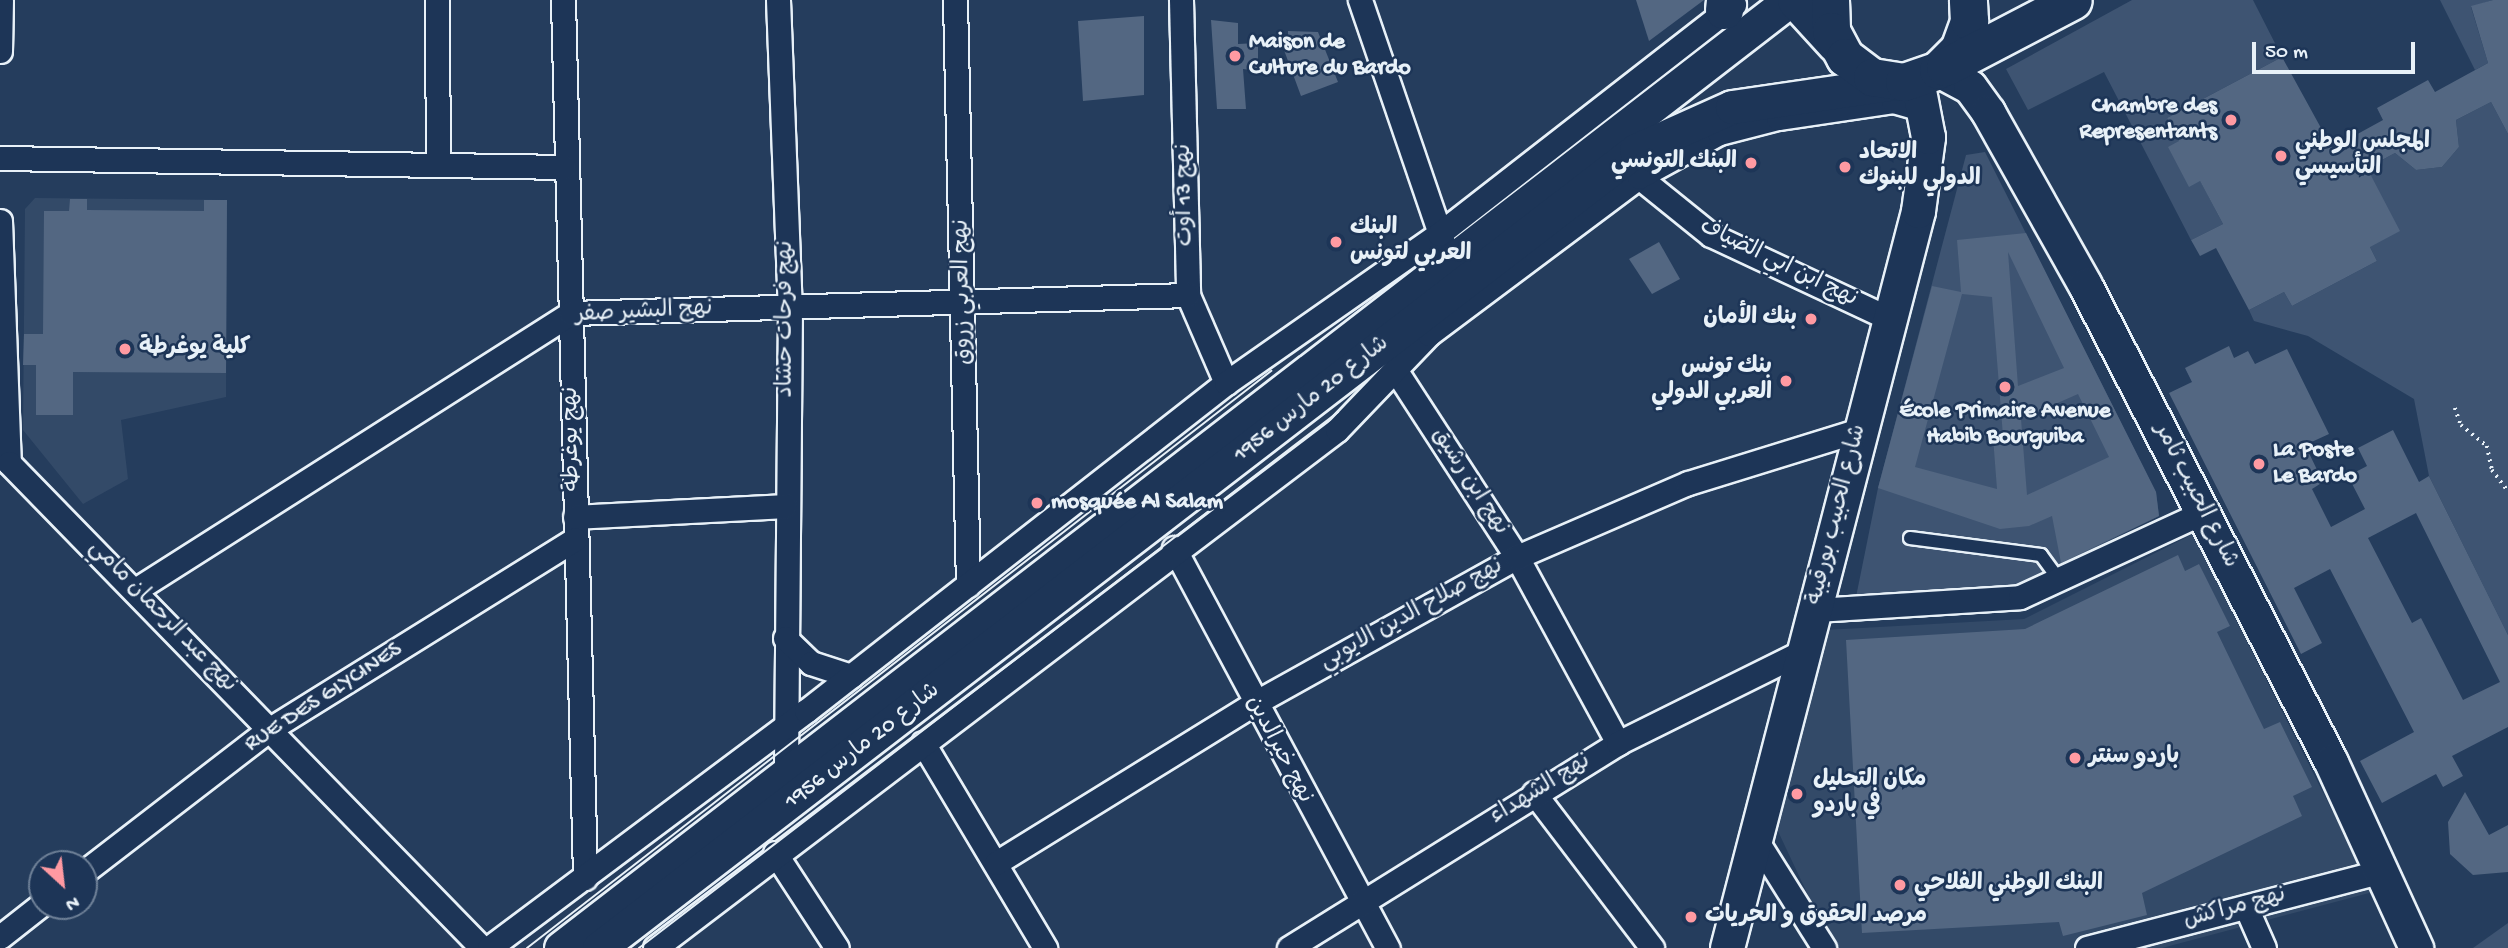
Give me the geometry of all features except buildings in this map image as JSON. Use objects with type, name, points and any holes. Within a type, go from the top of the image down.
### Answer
[{"type":"main road","name":"شارع 20 مارس 1956","points":[[561,948],[609,931],[1456,256],[1790,0]]},
{"type":"main road","points":[[1796,0],[1857,69],[1921,85],[2073,0]]},
{"type":"main road","points":[[1830,0],[1836,44]]},
{"type":"main road","points":[[1921,85],[1965,35],[1968,0]]},
{"type":"main road","name":"شارع 20 مارس 1956","points":[[1456,256],[1678,127],[1766,99],[1921,85]]},
{"type":"main road","name":"شارع الحبيب بورقيبة","points":[[1727,948],[1926,169],[1921,85]]},
{"type":"main road","name":"شارع الحبيب ثامر","points":[[1921,85],[1970,87],[1988,112],[2204,512],[2384,871],[2416,948]]},
{"type":"street","points":[[0,51],[1,0]]},
{"type":"street","points":[[437,0],[438,164]]},
{"type":"street","name":"نهج يوغرطة","points":[[563,0],[564,167],[571,313],[585,878]]},
{"type":"street","name":"نهج فرحات حشاد","points":[[778,0],[790,307],[785,506],[787,791]]},
{"type":"street","name":"نهج العربي زروق","points":[[955,0],[965,303],[968,585]]},
{"type":"street","name":"نهج 13 أوت","points":[[1181,0],[1188,295],[1226,383]]},
{"type":"street","points":[[1360,0],[1456,256]]},
{"type":"street","name":"شارع 20 مارس 1956","points":[[489,948],[851,676],[1226,383],[1456,256],[1730,3]]},
{"type":"street","name":"شارع 20 مارس 1956","points":[[655,948],[1174,548],[1344,424],[1445,321],[1639,177],[1719,133],[1778,118],[1893,101],[1921,85]]},
{"type":"street","points":[[0,158],[564,167]]},
{"type":"street","name":"نهج ابن ابي الضياف","points":[[1639,177],[1712,235],[1888,318]]},
{"type":"street","name":"نهج عبد الرحمان مامي","points":[[0,221],[4,464],[137,589],[482,948]]},
{"type":"street","name":"نهج البشير صفر","points":[[137,589],[571,313],[1188,295]]},
{"type":"street","name":"نهج ابن رشيق","points":[[1396,371],[1517,557],[1618,743]]},
{"type":"street","name":"نهج صلاح الدين الايوبي","points":[[996,863],[1253,704],[1517,557],[1688,483],[1859,430]]},
{"type":"street","name":"RUE DES GLYCINES","points":[[98,861],[270,729],[575,528],[785,506]]},
{"type":"street","points":[[1815,610],[2003,600],[2059,580],[2204,512]]},
{"type":"street","name":"نهج خيرالدين","points":[[1174,548],[1253,704],[1388,948]]},
{"type":"street","points":[[785,638],[811,663],[851,676]]},
{"type":"street","name":"نهج الشهداء","points":[[1290,948],[1534,793],[1618,743],[1803,651]]},
{"type":"street","points":[[923,743],[1045,948]]},
{"type":"street","points":[[1534,793],[1652,948]]},
{"type":"street","points":[[1755,838],[1824,948]]},
{"type":"street","points":[[775,853],[837,948]]},
{"type":"street","name":"نهج مراكش","points":[[2087,948],[2384,871]]},
{"type":"street","points":[[2246,907],[2264,948]]},
{"type":"street","points":[[0,937],[28,915]]},
{"type":"lane","points":[[1910,538],[2041,555],[2059,580]]},
{"type":"path","points":[[2455,408],[2461,425],[2487,446],[2492,470],[2508,491]]},
{"type":"shaded area","points":[[2132,0],[2253,0],[2282,57],[2167,118],[2223,224],[2191,240],[2104,72],[2028,110],[2006,69]]},
{"type":"shaded area","points":[[2440,0],[2493,0],[2471,7],[2488,63],[2475,70]]},
{"type":"shaded area","points":[[2491,102],[2508,134],[2508,635],[2429,476],[2414,399],[2308,336],[2254,321],[2249,310],[2284,292],[2292,306],[2377,261],[2370,247],[2367,168],[2395,153],[2416,170],[2442,167],[2459,147],[2456,120]]},
{"type":"shaded area","name":"École Primaire Avenue Habib Bourguiba","points":[[1985,152],[2156,492],[2159,516],[2018,585],[1856,597],[1878,488],[1966,155]]},
{"type":"shaded area","name":"كلية يوغرطة","points":[[35,198],[227,200],[226,397],[121,420],[128,479],[83,504],[23,430],[25,209]]},
{"type":"shaded area","name":"باردو سنتر","points":[[2193,534],[2373,892],[2162,948],[1833,948],[1775,825],[1825,630],[2024,619]]},
{"type":"shaded area","points":[[2508,923],[2508,948],[2473,948]]},
{"type":"tram line","points":[[527,948],[1271,371]]},
{"type":"tram line","points":[[639,948],[1338,412]]},
{"type":"place","name":"Maison de Culture du Bardo","points":[[1235,56]]},
{"type":"place","name":"Chambre des Representants","points":[[2231,120]]},
{"type":"place","name":"المجلس الوطني التأسيسي","points":[[2281,156]]},
{"type":"place","name":"البنك التونسي","points":[[1751,163]]},
{"type":"place","name":"الاتحاد الدولي للبنوك","points":[[1845,167]]},
{"type":"place","name":"البنك العربي لتونس","points":[[1336,242]]},
{"type":"place","name":"بنك الأمان","points":[[1811,319]]},
{"type":"place","name":"كلية يوغرطة","points":[[125,349]]},
{"type":"place","name":"بنك تونس العربي الدولي","points":[[1786,381]]},
{"type":"place","name":"École Primaire Avenue Habib Bourguiba","points":[[2005,387]]},
{"type":"place","name":"La Poste Le Bardo","points":[[2259,464]]},
{"type":"place","name":"mosquée Al Salam","points":[[1037,503]]},
{"type":"place","name":"باردو سنتر","points":[[2075,758]]},
{"type":"place","name":"مكان التحليل في باردو","points":[[1797,794]]},
{"type":"place","name":"البنك الوطني الفلاحي","points":[[1900,885]]},
{"type":"place","name":"مرصد الحقوق و الحريات","points":[[1691,917]]}]
